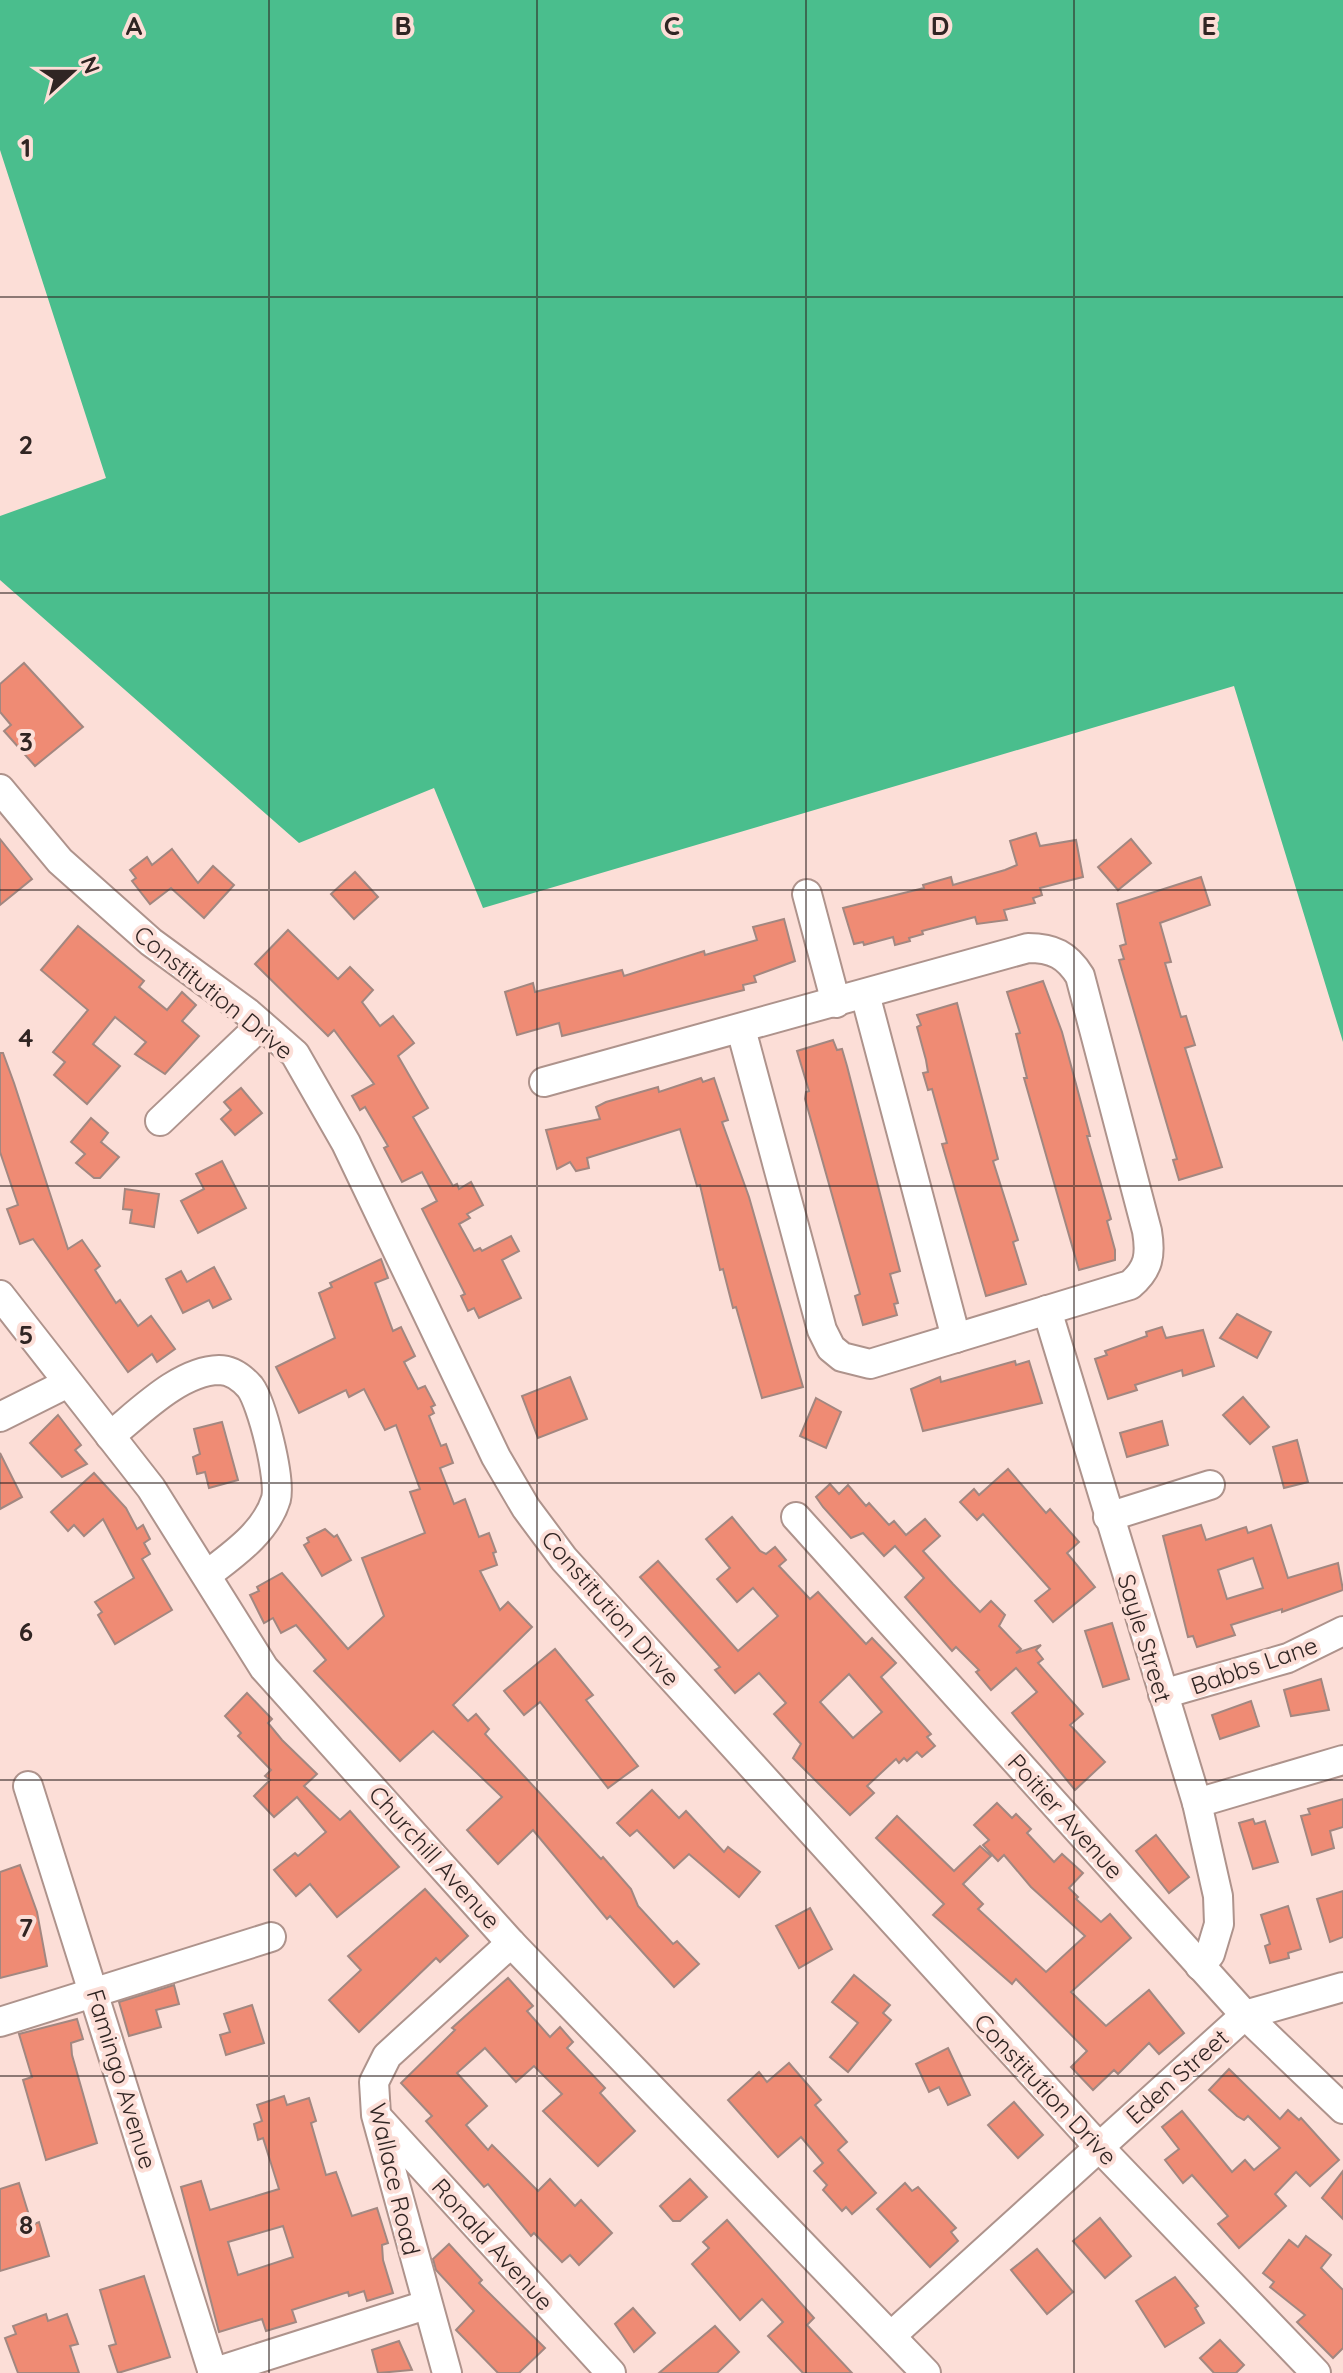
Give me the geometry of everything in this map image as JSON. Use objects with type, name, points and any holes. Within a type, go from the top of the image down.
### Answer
[{"type":"street","name":"Constitution Drive","points":[[0,789],[60,861],[151,942],[295,1054],[346,1143],[496,1457],[526,1508],[564,1559],[1098,2146],[1316,2373]]},
{"type":"street","points":[[807,894],[836,1003]]},
{"type":"street","points":[[544,1082],[1028,948],[1059,952],[1071,961],[1080,976],[1150,1250],[1147,1266],[1130,1285],[870,1364],[854,1362],[831,1348],[822,1330],[741,1029]]},
{"type":"street","points":[[865,994],[956,1338]]},
{"type":"street","points":[[160,1121],[261,1025]]},
{"type":"street","name":"Churchill Avenue","points":[[0,1295],[151,1488],[208,1574],[264,1668],[511,1943],[926,2373]]},
{"type":"street","name":"Sayle Street","points":[[1047,1310],[1197,1803],[1218,1896],[1219,1924],[1210,1954],[1200,1966]]},
{"type":"street","points":[[110,1436],[194,1377],[219,1370],[238,1375],[252,1389],[275,1468],[277,1496],[264,1524],[208,1574]]},
{"type":"street","points":[[0,1417],[68,1383]]},
{"type":"street","points":[[1108,1517],[1210,1485]]},
{"type":"street","name":"Poitier Avenue","points":[[796,1517],[1245,2015],[1343,2109]]},
{"type":"street","name":"Babbs Lane","points":[[1163,1694],[1288,1658],[1343,1631]]},
{"type":"street","points":[[1197,1803],[1343,1760]]},
{"type":"street","name":"Famingo Avenue","points":[[28,1786],[96,1993],[213,2373]]},
{"type":"street","points":[[0,2022],[271,1937]]},
{"type":"street","name":"Wallace Road","points":[[447,2373],[376,2115],[374,2082],[387,2056],[511,1943]]},
{"type":"street","name":"Eden Street","points":[[891,2336],[1245,2015],[1343,1987]]},
{"type":"street","name":"Ronald Avenue","points":[[376,2115],[611,2373]]},
{"type":"street","points":[[213,2373],[426,2305]]},
{"type":"green space","points":[[0,0],[1343,0],[1343,1042],[1234,686],[483,908],[434,788],[299,843],[0,580],[0,516],[106,478],[0,150]]},
{"type":"building","points":[[24,663],[83,727],[35,766],[4,731],[11,725],[0,712],[0,684]]},
{"type":"building","points":[[1036,833],[1040,846],[1076,840],[1083,877],[1040,888],[1042,895],[1033,898],[1035,903],[1004,910],[1007,920],[977,924],[975,917],[922,931],[923,934],[909,938],[910,941],[895,945],[893,937],[864,945],[863,942],[854,944],[843,908],[924,888],[923,885],[951,877],[953,885],[1005,870],[1017,865],[1010,841]]},
{"type":"building","points":[[0,839],[32,879],[0,905]]},
{"type":"building","points":[[1131,839],[1151,863],[1118,890],[1098,867]]},
{"type":"building","points":[[172,849],[198,883],[213,866],[234,885],[204,918],[171,888],[150,904],[132,881],[136,878],[130,870],[147,857],[152,865]]},
{"type":"building","points":[[355,872],[378,897],[354,919],[331,894]]},
{"type":"building","points":[[1201,877],[1210,905],[1160,923],[1171,962],[1165,963],[1181,1017],[1186,1016],[1195,1045],[1185,1048],[1222,1167],[1179,1180],[1173,1160],[1177,1159],[1119,960],[1124,959],[1120,946],[1126,944],[1117,904]]},
{"type":"building","points":[[784,919],[795,961],[754,976],[756,982],[743,985],[744,990],[562,1036],[559,1023],[517,1035],[505,992],[533,983],[535,992],[622,970],[624,976],[704,951],[705,955],[757,940],[753,927]]},
{"type":"building","points":[[78,926],[144,981],[139,987],[167,1010],[182,992],[196,1005],[182,1021],[199,1036],[165,1074],[135,1054],[146,1042],[115,1017],[93,1044],[120,1066],[87,1104],[54,1075],[65,1062],[53,1052],[88,1010],[41,970]]},
{"type":"building","points":[[288,930],[338,979],[350,967],[373,990],[362,1002],[380,1026],[393,1016],[414,1043],[398,1056],[428,1108],[413,1117],[453,1186],[457,1184],[459,1189],[471,1182],[483,1205],[467,1214],[470,1218],[459,1224],[474,1251],[480,1248],[482,1251],[511,1236],[519,1251],[502,1260],[521,1298],[479,1318],[474,1308],[468,1311],[461,1296],[465,1294],[422,1209],[437,1201],[422,1172],[402,1182],[384,1148],[388,1146],[365,1107],[360,1110],[352,1096],[374,1084],[334,1030],[328,1036],[255,964]]},
{"type":"building","points":[[1043,981],[1062,1032],[1090,1136],[1087,1136],[1111,1219],[1107,1221],[1115,1250],[1115,1260],[1079,1270],[1024,1078],[1027,1078],[1016,1034],[1020,1033],[1007,992]]},
{"type":"building","points":[[957,1003],[998,1159],[993,1161],[1018,1240],[1013,1242],[1026,1284],[986,1296],[942,1144],[947,1143],[932,1089],[928,1090],[923,1073],[928,1072],[917,1027],[921,1025],[917,1015]]},
{"type":"building","points":[[833,1040],[837,1050],[842,1049],[847,1066],[900,1271],[890,1274],[898,1303],[894,1304],[897,1315],[863,1325],[855,1296],[860,1294],[805,1099],[809,1091],[797,1051]]},
{"type":"building","points":[[0,1053],[3,1053],[14,1083],[68,1249],[82,1240],[100,1266],[95,1270],[116,1303],[120,1300],[138,1326],[151,1316],[175,1349],[157,1362],[152,1354],[128,1372],[33,1239],[20,1244],[7,1209],[18,1205],[0,1152]]},
{"type":"building","points":[[701,1078],[703,1082],[714,1078],[728,1120],[722,1122],[749,1197],[803,1387],[762,1398],[736,1307],[733,1308],[723,1269],[720,1270],[700,1185],[697,1186],[680,1129],[587,1158],[589,1168],[576,1171],[570,1162],[557,1169],[546,1130],[600,1119],[596,1107],[606,1102],[658,1087],[659,1092]]},
{"type":"building","points":[[241,1088],[262,1113],[235,1135],[221,1119],[231,1110],[224,1102]]},
{"type":"building","points":[[91,1118],[108,1133],[101,1142],[119,1157],[100,1178],[94,1178],[76,1163],[85,1154],[71,1142]]},
{"type":"building","points":[[222,1161],[246,1208],[198,1233],[181,1201],[204,1189],[196,1174]]},
{"type":"building","points":[[125,1189],[159,1194],[154,1227],[130,1223],[132,1210],[123,1209]]},
{"type":"building","points":[[381,1259],[388,1278],[375,1283],[393,1331],[401,1327],[415,1356],[404,1362],[418,1389],[425,1386],[435,1405],[431,1407],[434,1413],[429,1416],[441,1446],[446,1444],[453,1463],[440,1468],[454,1504],[465,1499],[479,1537],[489,1533],[496,1552],[493,1553],[497,1565],[480,1571],[500,1610],[508,1602],[532,1627],[453,1705],[468,1721],[476,1714],[489,1729],[485,1734],[601,1859],[603,1857],[631,1889],[638,1906],[673,1944],[677,1941],[699,1964],[674,1987],[610,1916],[607,1919],[533,1830],[498,1864],[467,1830],[502,1797],[433,1731],[400,1761],[314,1671],[326,1660],[296,1625],[281,1633],[273,1618],[264,1623],[250,1595],[259,1591],[257,1587],[282,1573],[348,1649],[384,1616],[362,1558],[425,1533],[410,1492],[420,1489],[396,1425],[385,1430],[364,1389],[349,1397],[346,1390],[299,1413],[276,1367],[335,1338],[319,1293],[332,1287],[330,1283]]},
{"type":"building","points":[[214,1267],[231,1299],[213,1308],[209,1300],[183,1313],[166,1279],[181,1271],[187,1282]]},
{"type":"building","points":[[1237,1314],[1271,1332],[1257,1358],[1220,1338]]},
{"type":"building","points":[[1162,1327],[1166,1338],[1203,1330],[1214,1366],[1183,1376],[1182,1370],[1135,1385],[1137,1390],[1108,1399],[1095,1359],[1107,1355],[1105,1351],[1147,1336],[1146,1332]]},
{"type":"building","points":[[1015,1361],[1016,1365],[1029,1361],[1042,1403],[923,1431],[911,1389],[940,1377],[941,1382]]},
{"type":"building","points":[[570,1377],[587,1419],[538,1438],[522,1396]]},
{"type":"building","points":[[1243,1397],[1269,1427],[1250,1444],[1223,1415]]},
{"type":"building","points":[[816,1398],[841,1412],[826,1448],[800,1436]]},
{"type":"building","points":[[58,1415],[81,1445],[75,1450],[87,1464],[62,1477],[30,1443]]},
{"type":"building","points":[[1162,1421],[1168,1445],[1127,1457],[1120,1433]]},
{"type":"building","points":[[222,1422],[238,1480],[209,1488],[205,1472],[197,1474],[193,1457],[200,1454],[194,1429]]},
{"type":"building","points":[[1297,1440],[1308,1482],[1284,1488],[1273,1447]]},
{"type":"building","points":[[0,1453],[22,1497],[0,1509]]},
{"type":"building","points":[[1008,1469],[1046,1513],[1050,1509],[1079,1542],[1067,1553],[1095,1587],[1053,1622],[1035,1601],[1050,1589],[983,1514],[977,1520],[960,1502],[974,1489],[979,1495]]},
{"type":"building","points":[[94,1473],[126,1508],[137,1529],[143,1525],[150,1539],[144,1543],[150,1554],[142,1559],[172,1610],[115,1644],[98,1615],[102,1612],[95,1602],[134,1578],[103,1519],[84,1536],[74,1525],[68,1531],[51,1512]]},
{"type":"building","points":[[830,1484],[839,1494],[848,1485],[866,1506],[869,1503],[889,1525],[894,1521],[906,1535],[925,1519],[940,1536],[923,1551],[980,1612],[991,1601],[1005,1615],[999,1626],[1021,1649],[1016,1653],[1041,1645],[1036,1650],[1043,1659],[1038,1663],[1083,1714],[1070,1725],[1105,1762],[1075,1790],[1012,1713],[1037,1692],[1016,1668],[991,1690],[976,1672],[979,1670],[956,1647],[952,1651],[905,1597],[924,1578],[895,1546],[884,1556],[863,1533],[851,1538],[816,1497]]},
{"type":"building","points":[[732,1517],[760,1551],[766,1554],[775,1547],[786,1560],[779,1566],[810,1599],[818,1592],[866,1644],[872,1638],[896,1663],[881,1677],[931,1734],[927,1737],[935,1746],[922,1757],[917,1752],[907,1761],[904,1758],[899,1763],[896,1759],[867,1786],[874,1793],[850,1815],[793,1758],[801,1744],[774,1714],[786,1703],[759,1673],[735,1693],[715,1670],[720,1667],[640,1577],[658,1561],[738,1651],[778,1616],[753,1588],[737,1602],[717,1579],[730,1568],[706,1539]],"holes":[[[849,1674],[882,1712],[853,1738],[820,1702]]]},
{"type":"building","points":[[1201,1525],[1206,1540],[1246,1527],[1248,1533],[1271,1525],[1288,1578],[1338,1563],[1343,1590],[1282,1612],[1282,1609],[1231,1625],[1235,1635],[1197,1647],[1193,1636],[1188,1637],[1163,1536]],"holes":[[[1253,1558],[1263,1588],[1227,1599],[1218,1570]]]},
{"type":"building","points":[[325,1529],[334,1537],[337,1535],[351,1560],[322,1576],[304,1545],[309,1542],[307,1538]]},
{"type":"building","points":[[1112,1623],[1129,1679],[1103,1687],[1085,1631]]},
{"type":"building","points":[[555,1649],[593,1695],[586,1700],[638,1766],[608,1788],[540,1702],[524,1715],[504,1691]]},
{"type":"building","points":[[1321,1679],[1329,1710],[1291,1716],[1284,1690]]},
{"type":"building","points":[[247,1693],[272,1719],[268,1723],[282,1740],[317,1774],[304,1786],[340,1820],[350,1811],[399,1867],[337,1917],[310,1884],[296,1896],[274,1870],[295,1853],[298,1856],[326,1832],[297,1797],[274,1817],[254,1796],[270,1780],[265,1776],[271,1770],[238,1736],[241,1733],[225,1716]]},
{"type":"building","points":[[1251,1701],[1259,1726],[1220,1739],[1212,1715]]},
{"type":"building","points":[[652,1790],[679,1818],[686,1811],[724,1852],[728,1847],[760,1872],[739,1897],[689,1854],[674,1868],[637,1830],[630,1836],[617,1823]]},
{"type":"building","points":[[1343,1799],[1343,1827],[1330,1831],[1334,1848],[1312,1855],[1301,1816],[1310,1814],[1308,1809]]},
{"type":"building","points":[[997,1803],[1012,1818],[1016,1814],[1031,1829],[1027,1833],[1054,1862],[1062,1854],[1083,1873],[1069,1888],[1078,1897],[1076,1899],[1101,1922],[1110,1914],[1131,1938],[1071,1992],[1106,2026],[1149,1990],[1184,2033],[1159,2054],[1149,2043],[1118,2074],[1114,2070],[1093,2090],[1071,2067],[1087,2051],[1016,1979],[1012,1984],[933,1915],[944,1904],[876,1838],[897,1816],[954,1871],[980,1846],[991,1856],[963,1884],[983,1904],[978,1909],[1046,1972],[1085,1936],[1031,1887],[1004,1855],[998,1861],[983,1845],[989,1840],[974,1825]]},
{"type":"building","points":[[1253,1819],[1255,1824],[1265,1821],[1278,1862],[1253,1869],[1239,1823]]},
{"type":"building","points":[[1156,1835],[1189,1877],[1169,1893],[1136,1851]]},
{"type":"building","points":[[20,1865],[37,1912],[47,1966],[0,1978],[0,1872]]},
{"type":"building","points":[[425,1889],[468,1936],[440,1962],[436,1958],[359,2032],[329,2000],[361,1970],[348,1956]]},
{"type":"building","points":[[1343,1891],[1343,1937],[1330,1942],[1317,1899]]},
{"type":"building","points":[[1288,1906],[1301,1949],[1288,1953],[1289,1958],[1270,1963],[1265,1946],[1270,1944],[1261,1915]]},
{"type":"building","points":[[810,1908],[832,1949],[799,1968],[776,1926]]},
{"type":"building","points":[[854,1975],[890,2005],[883,2013],[891,2020],[848,2072],[830,2057],[858,2023],[832,2002]]},
{"type":"building","points":[[508,1978],[533,2006],[527,2011],[550,2037],[560,2027],[573,2042],[567,2048],[605,2088],[600,2093],[635,2131],[598,2166],[543,2111],[562,2094],[534,2066],[516,2082],[485,2048],[457,2073],[487,2106],[466,2125],[488,2150],[492,2145],[538,2191],[550,2179],[575,2206],[581,2200],[612,2233],[579,2265],[570,2255],[562,2262],[534,2233],[531,2236],[488,2184],[484,2187],[426,2121],[432,2116],[401,2083],[455,2030],[452,2028]]},
{"type":"building","points":[[174,1985],[179,2004],[156,2010],[161,2027],[129,2036],[119,2002]]},
{"type":"building","points":[[252,2005],[264,2043],[226,2055],[220,2035],[230,2032],[224,2014]]},
{"type":"building","points":[[77,2019],[83,2039],[71,2043],[72,2055],[97,2143],[46,2160],[23,2080],[32,2077],[19,2034]]},
{"type":"building","points":[[948,2048],[970,2095],[948,2105],[939,2087],[929,2092],[916,2064]]},
{"type":"building","points":[[789,2063],[821,2100],[815,2105],[847,2142],[838,2150],[876,2193],[852,2214],[846,2207],[842,2211],[823,2190],[827,2185],[814,2171],[823,2163],[801,2137],[778,2157],[728,2100],[759,2072],[767,2082]]},
{"type":"building","points":[[1229,2069],[1280,2119],[1288,2110],[1299,2120],[1301,2118],[1339,2160],[1310,2186],[1296,2172],[1275,2194],[1286,2206],[1239,2248],[1218,2224],[1228,2216],[1192,2175],[1183,2183],[1165,2160],[1179,2149],[1162,2127],[1182,2111],[1232,2172],[1245,2160],[1254,2170],[1280,2148],[1248,2116],[1244,2120],[1237,2116],[1209,2090]]},
{"type":"building","points":[[284,2096],[287,2105],[309,2098],[316,2121],[311,2123],[326,2175],[336,2172],[352,2216],[377,2208],[388,2243],[382,2245],[383,2260],[393,2293],[367,2301],[364,2291],[349,2296],[348,2292],[292,2310],[296,2322],[266,2331],[262,2319],[219,2332],[181,2187],[201,2181],[210,2210],[279,2189],[263,2138],[258,2140],[254,2124],[262,2121],[257,2105]],"holes":[[[283,2226],[293,2257],[238,2275],[228,2242]]]},
{"type":"building","points":[[1014,2102],[1043,2135],[1018,2158],[988,2125]]},
{"type":"building","points":[[1343,2171],[1343,2219],[1322,2198]]},
{"type":"building","points":[[690,2179],[707,2197],[680,2221],[673,2221],[660,2206]]},
{"type":"building","points":[[19,2183],[32,2225],[39,2222],[49,2256],[0,2271],[0,2189]]},
{"type":"building","points":[[905,2183],[912,2191],[918,2187],[956,2228],[951,2232],[958,2241],[930,2267],[877,2209]]},
{"type":"building","points":[[1100,2218],[1131,2256],[1105,2278],[1073,2241]]},
{"type":"building","points":[[727,2220],[814,2318],[807,2325],[852,2373],[803,2373],[768,2336],[783,2322],[762,2299],[740,2320],[692,2264],[709,2248],[703,2242]]},
{"type":"building","points":[[1306,2236],[1331,2255],[1321,2268],[1343,2290],[1343,2348],[1333,2358],[1297,2322],[1305,2315],[1270,2287],[1274,2282],[1263,2273],[1289,2240],[1298,2247]]},
{"type":"building","points":[[449,2244],[482,2280],[479,2283],[545,2348],[519,2373],[498,2373],[456,2330],[474,2311],[436,2270],[433,2259]]},
{"type":"building","points":[[1037,2249],[1073,2292],[1047,2314],[1011,2270]]},
{"type":"building","points":[[144,2276],[170,2357],[118,2373],[109,2346],[116,2344],[100,2290]]},
{"type":"building","points":[[1175,2277],[1198,2306],[1195,2308],[1204,2323],[1165,2347],[1136,2301]]},
{"type":"building","points":[[633,2308],[655,2333],[634,2352],[615,2324]]},
{"type":"building","points":[[46,2314],[48,2321],[67,2314],[78,2344],[70,2346],[79,2373],[18,2373],[5,2338],[16,2334],[13,2326]]},
{"type":"building","points":[[715,2326],[739,2352],[717,2373],[659,2373]]},
{"type":"building","points":[[1220,2340],[1244,2365],[1236,2373],[1214,2373],[1200,2358]]},
{"type":"building","points":[[399,2341],[412,2370],[378,2373],[372,2350]]}]
